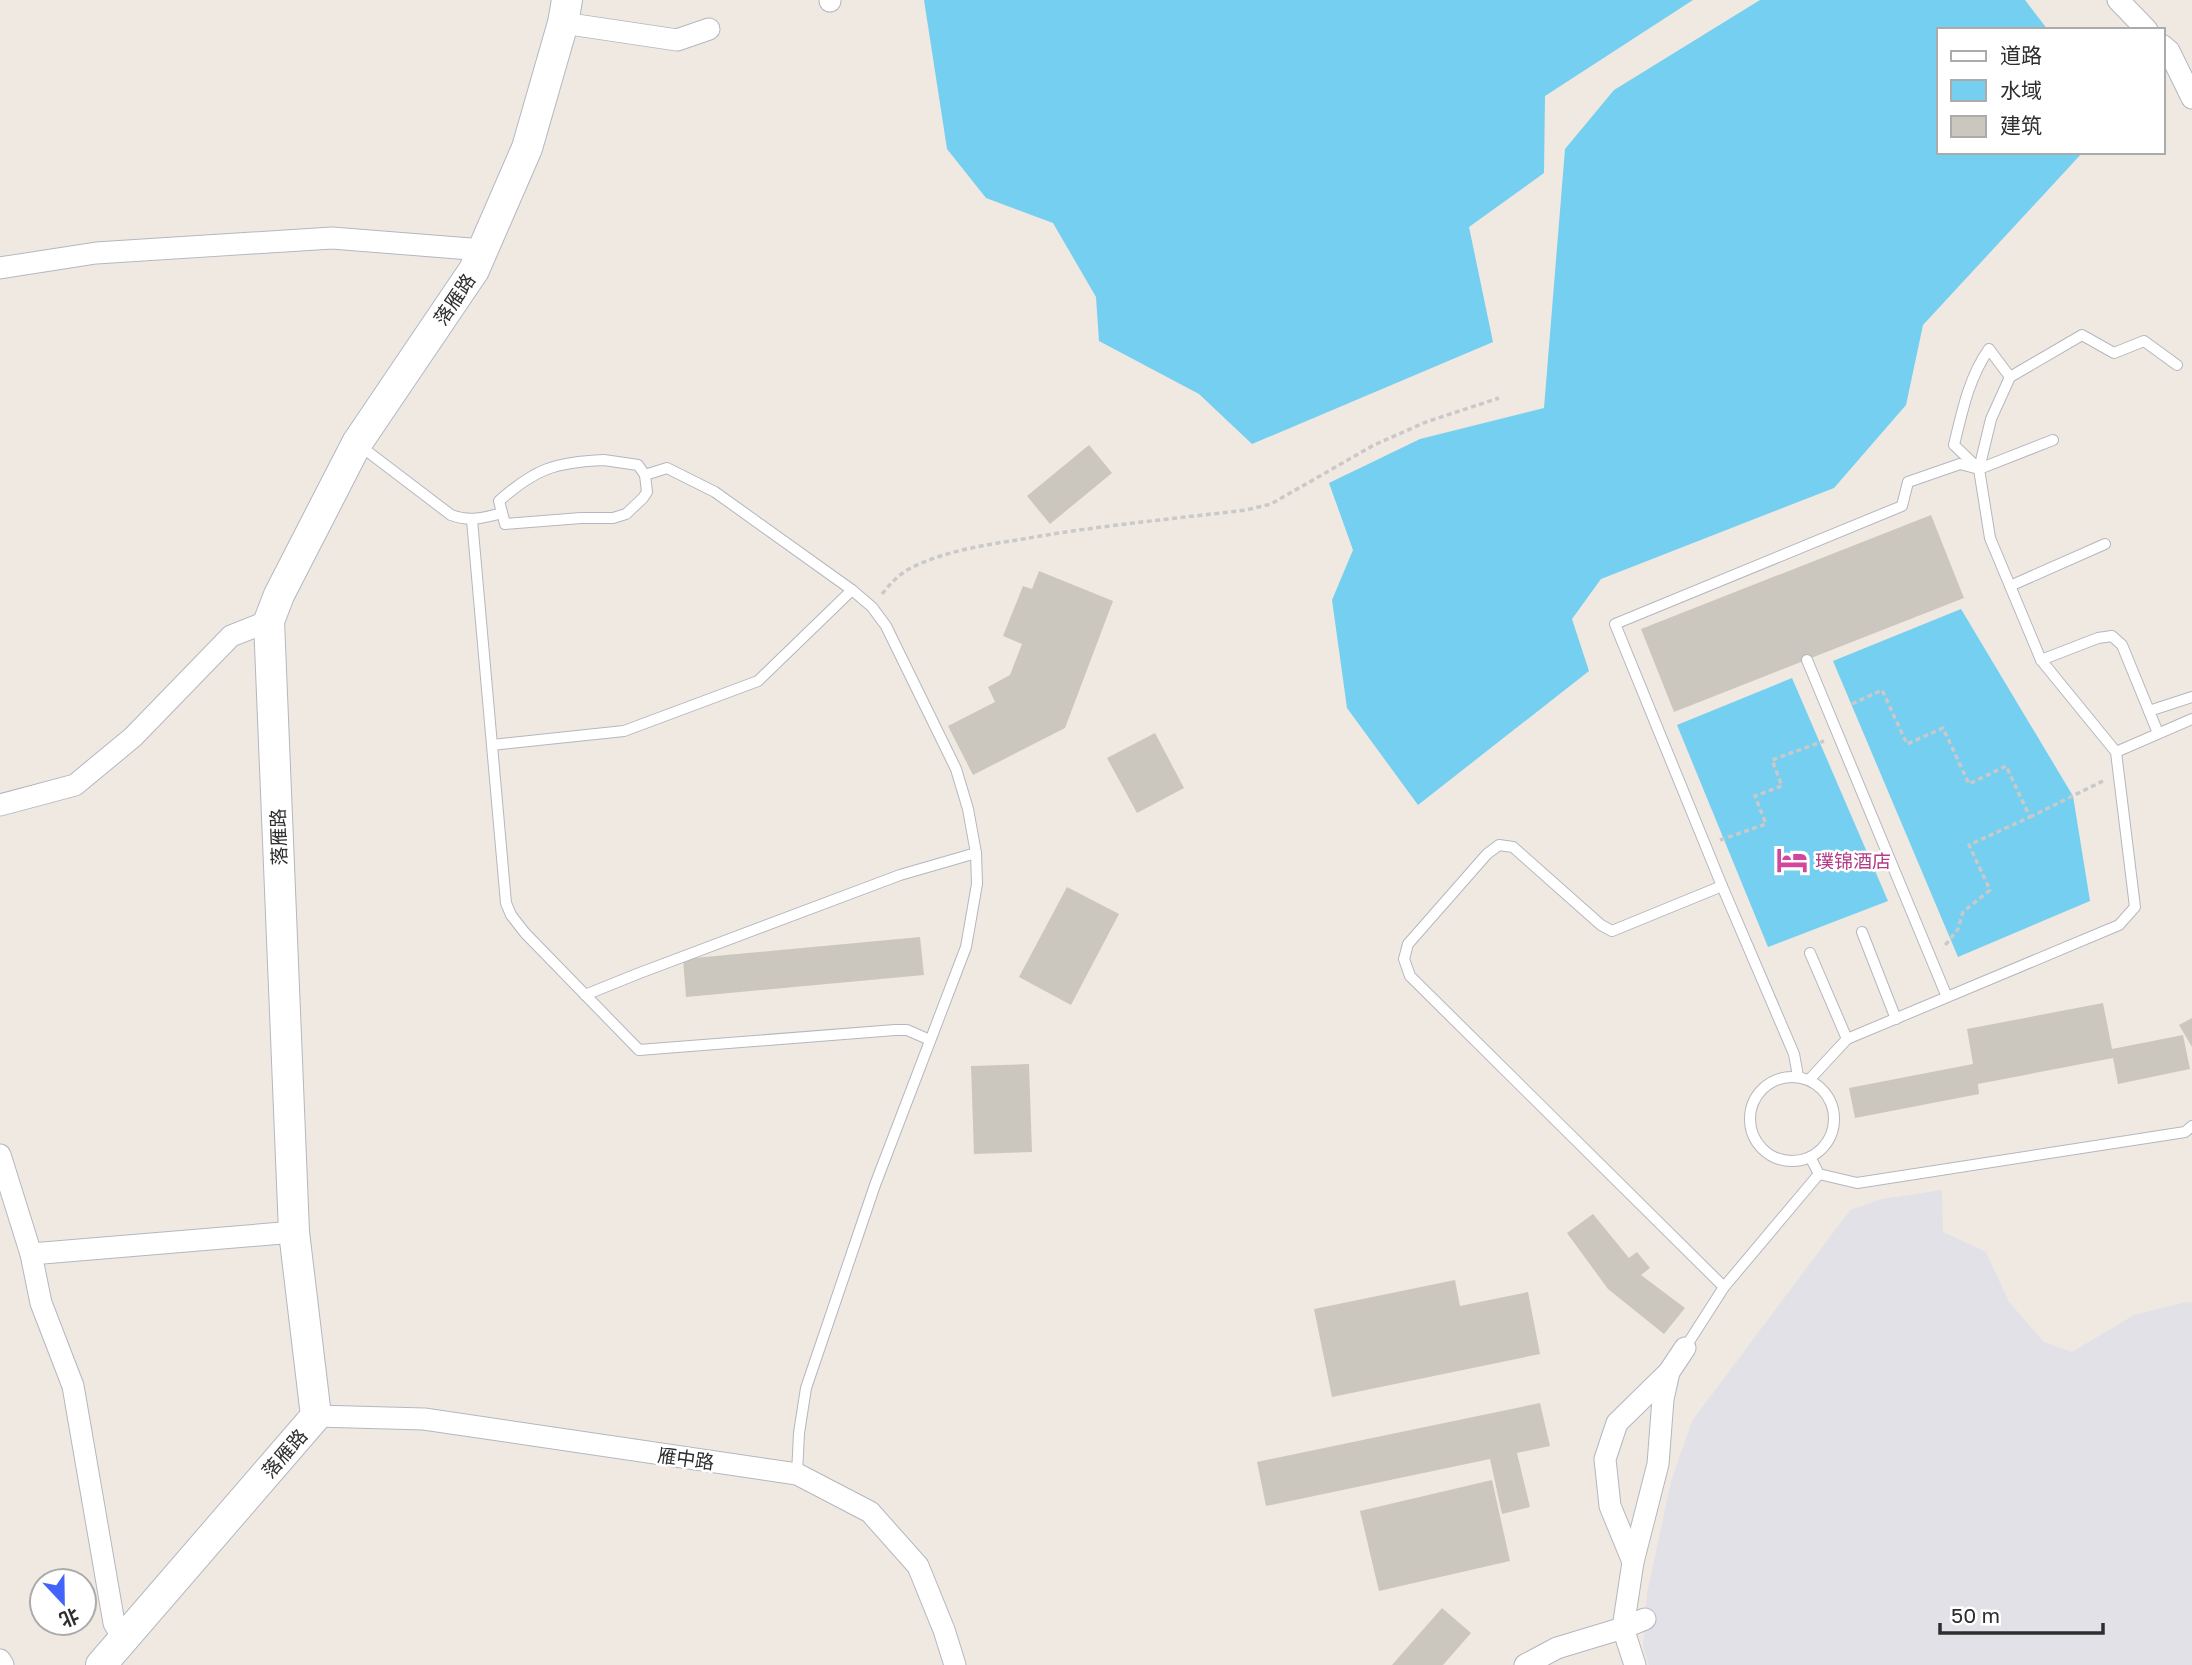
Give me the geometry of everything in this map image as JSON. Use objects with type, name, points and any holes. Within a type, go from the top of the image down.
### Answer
[{"type":"street","points":[[2118,0],[2145,28]]},
{"type":"street","points":[[565,12],[677,40],[709,29]]},
{"type":"street","name":"落雁路","points":[[101,1665],[316,1416],[293,1232],[269,621],[279,595],[357,443],[474,270],[527,148],[565,12]]},
{"type":"street","points":[[2164,47],[2169,51],[2192,98]]},
{"type":"street","points":[[0,268],[96,253],[332,239],[483,250]]},
{"type":"street","points":[[0,805],[75,785],[133,737],[231,636],[269,621]]},
{"type":"street","points":[[0,1155],[31,1254],[41,1303],[74,1386],[114,1623],[123,1638]]},
{"type":"street","points":[[31,1254],[293,1232]]},
{"type":"street","points":[[1633,1562],[1610,1506],[1605,1459],[1617,1423],[1669,1372],[1685,1348]]},
{"type":"street","points":[[1635,1665],[1623,1628],[1633,1562],[1658,1464],[1663,1399],[1669,1372]]},
{"type":"street","name":"雁中路","points":[[316,1416],[424,1419],[797,1474],[870,1511],[918,1566],[955,1665]]},
{"type":"street","points":[[1525,1665],[1557,1648],[1645,1619]]},
{"type":"street","points":[[0,1660],[3,1665]]},
{"type":"lane","points":[[1809,1080],[1847,1039],[2119,925],[2135,906],[2116,752],[2041,660],[1990,538],[1979,469],[1990,419],[2010,377],[2082,335],[2114,353],[2144,341],[2177,365]]},
{"type":"lane","points":[[1979,469],[1954,445],[1977,366],[1989,349],[2010,377]]},
{"type":"lane","points":[[1798,1076],[1794,1054],[1615,624],[1902,506],[1908,482],[1960,464],[1979,469],[2053,440]]},
{"type":"lane","points":[[357,443],[451,515],[462,520],[472,520],[502,513]]},
{"type":"lane","points":[[604,460],[638,465],[645,475],[647,492],[620,517],[505,524],[502,513],[499,501],[530,476],[560,464],[604,460]]},
{"type":"lane","points":[[645,475],[667,468],[702,485],[852,590],[872,607],[892,637],[956,769],[968,809],[976,853],[977,884],[966,947],[875,1185],[806,1388],[799,1433],[797,1474]]},
{"type":"lane","points":[[472,520],[506,903],[510,915],[525,933],[639,1050],[895,1030],[907,1030],[930,1040]]},
{"type":"lane","points":[[2010,586],[2105,544]]},
{"type":"lane","points":[[492,744],[624,731],[758,681],[852,590]]},
{"type":"lane","points":[[2041,660],[2098,638],[2112,636],[2122,645],[2158,733]]},
{"type":"lane","points":[[1807,660],[1947,997]]},
{"type":"lane","points":[[2149,711],[2192,697]]},
{"type":"lane","points":[[2116,752],[2192,719]]},
{"type":"lane","points":[[1722,886],[1612,931],[1601,925],[1513,846],[1499,845],[1487,854],[1408,944],[1404,959],[1410,976],[1724,1287]]},
{"type":"lane","points":[[585,995],[900,875],[976,853]]},
{"type":"lane","points":[[1862,932],[1896,1019]]},
{"type":"lane","points":[[1810,953],[1847,1039]]},
{"type":"lane","points":[[1798,1076],[1809,1080],[1827,1095],[1833,1107],[1833,1130],[1828,1142],[1810,1157],[1786,1161],[1774,1157],[1756,1142],[1751,1131],[1749,1119],[1756,1096],[1774,1080],[1798,1076]]},
{"type":"lane","points":[[1810,1157],[1819,1174],[1857,1183],[2185,1132],[2192,1126]]},
{"type":"lane","points":[[1685,1348],[1724,1287],[1819,1174]]},
{"type":"path","points":[[872,607],[892,582],[907,570],[952,553],[1071,531],[1246,510],[1271,504],[1374,445],[1426,422],[1499,398]]},
{"type":"path","points":[[1852,704],[1882,690],[1907,744],[1943,728],[1969,784],[2006,766],[2029,817]]},
{"type":"path","points":[[1706,846],[1766,824],[1755,796],[1782,786],[1772,760],[1839,736]]},
{"type":"path","points":[[1932,961],[1958,929],[1963,912],[1990,890],[1969,845],[2119,774]]},
{"type":"shaded area","points":[[1942,1190],[1943,1232],[1986,1252],[2009,1302],[2044,1342],[2072,1352],[2134,1315],[2186,1302],[2192,1303],[2192,1665],[1649,1665],[1643,1646],[1647,1593],[1671,1481],[1692,1421],[1850,1210],[1882,1199]]},
{"type":"water","points":[[924,0],[1693,0],[1545,96],[1544,173],[1469,227],[1493,342],[1252,444],[1199,394],[1099,341],[1096,297],[1053,223],[986,198],[947,149]]},
{"type":"water","points":[[1760,0],[2025,0],[2046,28],[1937,28],[1937,154],[2081,154],[1923,325],[1906,405],[1834,488],[1601,579],[1572,619],[1589,671],[1418,805],[1347,708],[1332,600],[1353,550],[1329,483],[1420,439],[1544,408],[1565,149],[1614,90]]},
{"type":"water","points":[[1961,609],[2073,796],[2090,901],[1958,957],[1833,661]]},
{"type":"water","points":[[1792,678],[1888,901],[1768,947],[1677,725]]},
{"type":"building","points":[[1089,445],[1112,473],[1050,524],[1027,496]]},
{"type":"building","points":[[1931,515],[1964,598],[1674,712],[1641,629]]},
{"type":"building","points":[[1039,571],[1113,601],[1065,728],[973,775],[948,726],[995,702],[988,687],[1010,675],[1022,644],[1003,636],[1023,586],[1032,589]]},
{"type":"building","points":[[1155,733],[1184,788],[1137,813],[1107,758]]},
{"type":"building","points":[[1067,887],[1119,914],[1071,1005],[1019,977]]},
{"type":"building","points":[[920,937],[924,975],[686,997],[683,959]]},
{"type":"building","points":[[2103,1003],[2112,1049],[2183,1035],[2190,1069],[2118,1084],[2113,1058],[1978,1084],[1979,1094],[1855,1118],[1849,1088],[1973,1064],[1967,1029]]},
{"type":"building","points":[[2192,1018],[2192,1047],[2179,1025]]},
{"type":"building","points":[[1029,1064],[1032,1152],[974,1154],[971,1066]]},
{"type":"building","points":[[1593,1214],[1629,1258],[1637,1252],[1650,1268],[1641,1275],[1685,1308],[1664,1334],[1608,1289],[1567,1233]]},
{"type":"building","points":[[1455,1280],[1460,1306],[1528,1292],[1540,1354],[1332,1397],[1314,1309]]},
{"type":"building","points":[[1540,1403],[1550,1446],[1517,1453],[1530,1507],[1502,1514],[1490,1459],[1266,1506],[1257,1462]]},
{"type":"building","points":[[1492,1480],[1510,1561],[1379,1591],[1360,1511]]},
{"type":"building","points":[[1442,1608],[1471,1633],[1443,1665],[1392,1665]]},
{"type":"place","name":"璞锦酒店","points":[[1792,860]]}]
